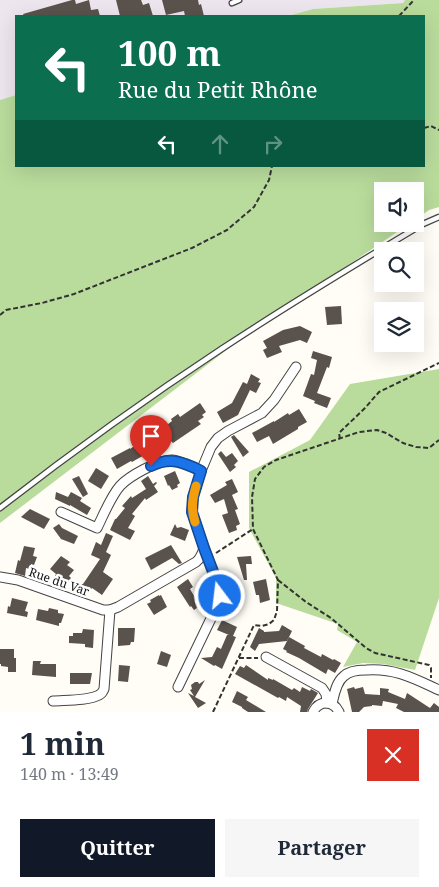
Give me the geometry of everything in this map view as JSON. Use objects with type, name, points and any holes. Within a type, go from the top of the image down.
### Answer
[{"type":"street","points":[[178,687],[218,604],[220,590],[192,512],[193,497],[201,471],[211,447],[218,438],[262,413],[274,400],[296,367]]},
{"type":"street","points":[[60,512],[97,528],[118,488],[125,481],[151,466],[172,460],[195,467],[201,471]]},
{"type":"street","points":[[53,701],[98,696],[102,693],[104,689],[110,610],[196,562],[200,559],[204,548]]},
{"type":"street","points":[[196,562],[201,562],[212,569]]},
{"type":"street","name":"Rue du Var","points":[[0,576],[18,580],[103,610],[110,610]]},
{"type":"street","points":[[266,657],[322,688],[329,703]]},
{"type":"street","points":[[329,703],[344,675],[356,670],[391,670],[410,676],[439,690]]},
{"type":"street","points":[[313,712],[318,705],[329,703],[335,706],[339,712]]},
{"type":"lane","points":[[232,3],[239,0]]},
{"type":"lane","points":[[0,508],[118,421],[222,349],[365,259],[423,224],[439,217]]},
{"type":"path","points":[[401,15],[414,0]]},
{"type":"path","points":[[425,128],[431,126],[439,130]]},
{"type":"path","points":[[0,315],[6,310],[74,294],[192,248],[227,230],[254,207],[269,180],[272,167]]},
{"type":"path","points":[[340,439],[339,433],[379,392],[439,363]]},
{"type":"path","points":[[429,685],[432,672],[429,665],[375,653],[366,648],[331,618],[306,602],[278,580],[253,529],[252,497],[255,480],[264,467],[276,460],[359,432],[377,430],[403,443],[416,447],[429,448],[439,440]]},
{"type":"path","points":[[208,558],[253,529]]},
{"type":"path","points":[[213,712],[254,625],[262,626],[274,620],[277,611],[278,580]]},
{"type":"path","points":[[239,658],[266,657]]},
{"type":"shaded area","points":[[0,0],[405,0],[403,3],[313,9],[292,15],[15,15],[15,95],[0,100]]},
{"type":"green space","points":[[405,0],[439,0],[439,207],[424,214],[424,182],[374,182],[374,232],[397,232],[382,242],[374,242],[374,248],[258,326],[0,523],[0,100],[15,95],[15,167],[425,167],[425,15],[292,15],[313,9],[403,3]]},
{"type":"green space","points":[[439,369],[439,598],[415,670],[383,664],[363,663],[343,667],[357,642],[337,630],[338,624],[276,603],[276,578],[249,528],[249,472],[310,440],[350,384]]},
{"type":"building","points":[[72,0],[75,0],[76,4],[89,0],[91,10],[98,9],[100,15],[24,15]]},
{"type":"building","points":[[116,0],[141,0],[143,5],[149,3],[153,15],[120,15]]},
{"type":"building","points":[[162,0],[198,0],[204,15],[185,15],[184,11],[166,15]]},
{"type":"building","points":[[341,306],[342,324],[327,325],[325,307]]},
{"type":"building","points":[[300,326],[312,332],[307,343],[300,340],[279,346],[282,352],[267,358],[263,350],[267,348],[263,341],[283,330]]},
{"type":"building","points":[[313,351],[332,357],[317,393],[331,398],[327,408],[303,396],[311,374],[314,375],[317,360],[311,358]]},
{"type":"building","points":[[251,374],[260,379],[258,382],[261,383],[256,393],[250,390],[238,415],[223,423],[217,412],[232,403],[243,382],[247,384]]},
{"type":"building","points":[[200,403],[206,412],[202,415],[204,417],[198,421],[201,424],[173,443],[170,440],[164,444],[157,433],[178,414],[180,417]]},
{"type":"building","points":[[299,409],[307,422],[273,444],[269,436],[257,442],[252,433]]},
{"type":"building","points":[[234,435],[249,452],[243,457],[231,437]]},
{"type":"building","points":[[143,440],[150,451],[117,469],[111,458]]},
{"type":"building","points":[[221,451],[226,457],[232,453],[238,461],[234,465],[236,467],[230,472],[218,454]]},
{"type":"building","points":[[96,468],[109,476],[101,489],[88,481]]},
{"type":"building","points":[[175,471],[180,483],[177,485],[178,487],[172,490],[164,476]]},
{"type":"building","points":[[79,476],[88,494],[83,497],[72,479]]},
{"type":"building","points":[[148,476],[153,484],[157,483],[154,486],[158,492],[146,500],[145,498],[132,514],[135,516],[128,528],[135,531],[130,540],[110,530],[115,519],[125,508],[122,506],[131,496],[132,498],[146,489],[141,481]]},
{"type":"building","points":[[232,479],[238,492],[232,495],[238,509],[235,510],[240,524],[236,526],[237,530],[229,533],[222,515],[228,513],[224,499],[215,503],[210,495],[227,485],[225,482]]},
{"type":"building","points":[[56,492],[68,497],[71,492],[82,498],[80,501],[91,508],[87,515],[55,499]]},
{"type":"building","points":[[30,509],[50,519],[44,529],[21,517]]},
{"type":"building","points":[[59,524],[62,528],[78,536],[74,544],[61,539],[53,528]]},
{"type":"building","points":[[175,524],[177,528],[181,527],[189,530],[185,541],[170,535]]},
{"type":"building","points":[[106,533],[113,536],[106,552],[111,555],[103,572],[113,579],[102,595],[92,588],[88,593],[79,590],[81,584],[83,584],[100,559],[91,555],[96,542],[101,545]]},
{"type":"building","points":[[171,545],[182,563],[179,564],[172,558],[151,570],[145,558]]},
{"type":"building","points":[[24,546],[35,548],[33,556],[37,557],[34,565],[31,564],[30,569],[26,568],[25,576],[15,573]]},
{"type":"building","points":[[61,556],[70,562],[67,565],[74,570],[69,576],[71,578],[65,585],[50,569]]},
{"type":"building","points":[[251,556],[252,564],[246,564],[247,580],[244,580],[237,557]]},
{"type":"building","points":[[188,579],[193,587],[190,589],[200,606],[194,610],[177,587]]},
{"type":"building","points":[[266,579],[270,600],[260,603],[259,595],[256,595],[253,582]]},
{"type":"building","points":[[161,595],[167,607],[154,615],[147,604]]},
{"type":"building","points":[[12,598],[28,602],[25,611],[28,612],[27,617],[7,613]]},
{"type":"building","points":[[49,608],[64,614],[59,626],[36,620],[38,609],[48,611]]},
{"type":"building","points":[[222,620],[237,627],[233,636],[236,637],[222,669],[201,658],[212,657],[217,647],[221,649],[227,635],[229,635],[217,630]]},
{"type":"building","points":[[282,625],[292,631],[287,641],[259,644],[255,651],[250,647],[259,628],[264,632],[279,631]]},
{"type":"building","points":[[118,628],[135,628],[134,642],[131,642],[130,645],[118,646]]},
{"type":"building","points":[[83,629],[94,630],[93,648],[85,647],[85,644],[69,643],[69,636],[73,636],[73,633],[82,633]]},
{"type":"building","points":[[289,637],[321,657],[322,654],[341,663],[335,673],[328,669],[326,674],[286,652],[283,649]]},
{"type":"building","points":[[0,649],[14,649],[16,672],[8,672],[8,667],[1,666]]},
{"type":"building","points":[[161,651],[171,655],[167,667],[157,664]]},
{"type":"building","points":[[33,661],[41,661],[40,664],[56,664],[56,677],[32,675]]},
{"type":"building","points":[[119,665],[130,666],[128,682],[118,681]]},
{"type":"building","points":[[246,665],[268,680],[268,678],[273,679],[292,690],[294,688],[300,692],[302,687],[318,693],[307,712],[300,712],[301,706],[287,697],[286,701],[278,698],[235,674],[240,666],[244,668]]},
{"type":"building","points":[[70,673],[92,673],[90,684],[70,684]]},
{"type":"building","points":[[205,680],[195,697],[206,703],[198,708],[188,693],[194,696],[190,690],[192,689],[191,685],[195,682],[199,684]]},
{"type":"building","points":[[354,687],[355,689],[363,687],[365,694],[380,695],[380,688],[389,689],[388,692],[405,699],[407,693],[430,708],[434,703],[439,707],[439,712],[404,712],[396,708],[398,704],[383,701],[382,706],[372,705],[364,707],[359,712],[352,712],[347,689]]},
{"type":"building","points":[[237,691],[248,697],[246,700],[266,712],[248,712],[232,702]]},
{"type":"slow traffic","points":[[195,522],[192,503],[196,486]]},
{"type":"route","points":[[151,466],[172,460],[195,467],[201,471],[193,497],[192,512],[220,590],[220,596]]}]
